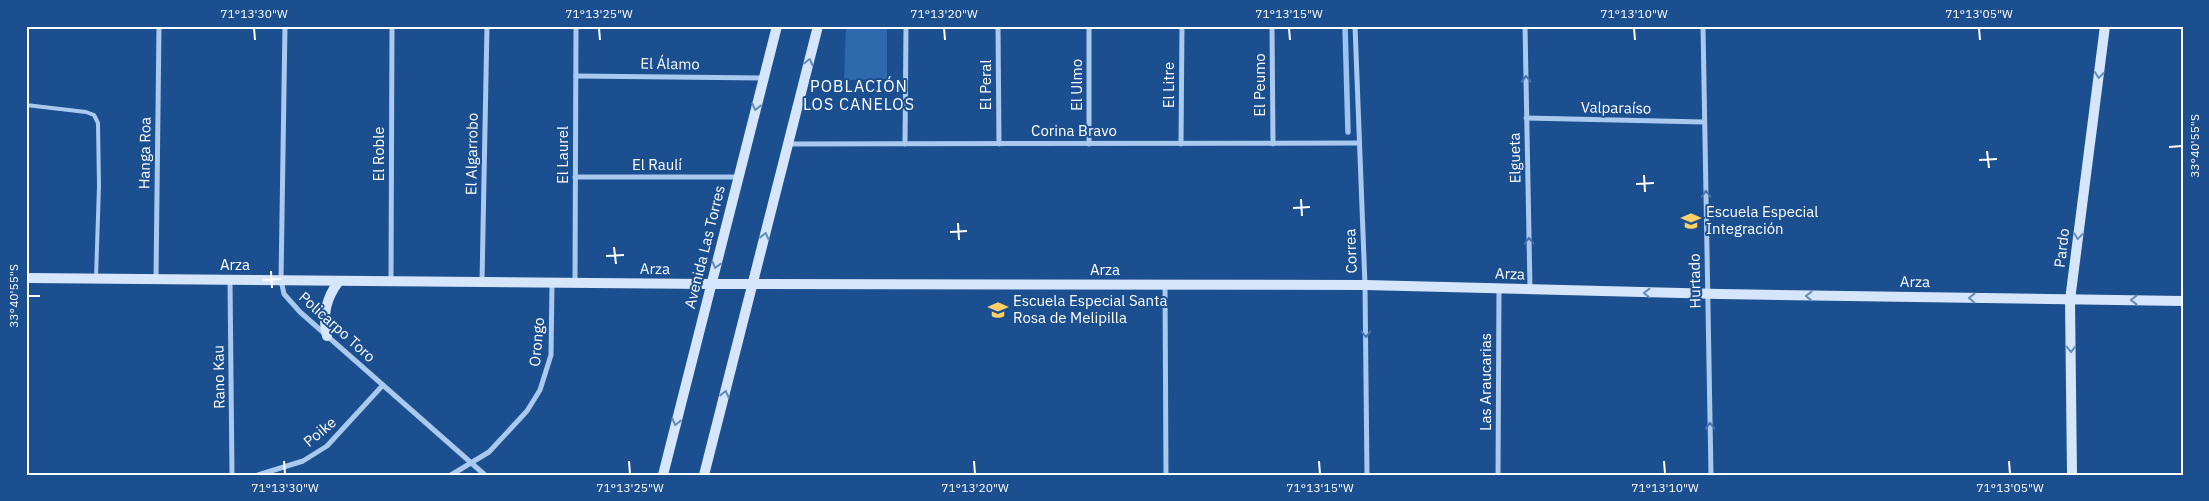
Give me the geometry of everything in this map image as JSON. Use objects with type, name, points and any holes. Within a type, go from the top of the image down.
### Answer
[{"type":"street","name":"Hanga Roa","points":[[156,279],[159,26]]},
{"type":"street","name":"Policarpo Toro","points":[[285,26],[281,280],[284,294],[290,303],[485,475]]},
{"type":"street","name":"El Roble","points":[[391,281],[392,26]]},
{"type":"street","name":"El Algarrobo","points":[[482,282],[487,26]]},
{"type":"street","name":"El Laurel","points":[[575,283],[576,26]]},
{"type":"street","name":"Avenida Las Torres","points":[[663,475],[777,26]]},
{"type":"street","points":[[704,475],[818,26]]},
{"type":"street","points":[[905,144],[906,26]]},
{"type":"street","name":"El Peral","points":[[998,26],[999,144]]},
{"type":"street","name":"El Ulmo","points":[[1089,26],[1089,144]]},
{"type":"street","name":"El Litre","points":[[1182,26],[1182,144]]},
{"type":"street","name":"El Peumo","points":[[1272,26],[1273,144]]},
{"type":"street","name":"Correa","points":[[1355,26],[1365,285],[1367,475]]},
{"type":"street","name":"Elgueta","points":[[1525,26],[1530,290]]},
{"type":"street","name":"Hurtado","points":[[1703,26],[1711,475]]},
{"type":"street","name":"Pardo","points":[[2072,475],[2070,300],[2105,26]]},
{"type":"street","name":"El Álamo","points":[[576,76],[764,78]]},
{"type":"street","name":"Valparaíso","points":[[1526,118],[1704,122]]},
{"type":"street","name":"Corina Bravo","points":[[788,144],[1360,144]]},
{"type":"street","name":"El Raulí","points":[[575,177],[738,177]]},
{"type":"street","name":"Arza","points":[[26,278],[752,285],[1365,285],[1708,294],[2183,300]]},
{"type":"street","name":"Rano Kau","points":[[230,280],[232,475]]},
{"type":"street","points":[[327,336],[325,325],[326,302],[339,281]]},
{"type":"street","name":"Orongo","points":[[451,475],[489,452],[527,411],[540,390],[550,355],[552,283]]},
{"type":"street","points":[[1164,285],[1166,475]]},
{"type":"street","name":"Las Araucarias","points":[[1498,475],[1499,289]]},
{"type":"street","name":"Poike","points":[[258,475],[303,461],[327,446],[383,385]]},
{"type":"lane","points":[[26,104],[86,112],[94,115],[98,123],[99,186],[96,278]]},
{"type":"shaded area","points":[[846,26],[887,26],[887,79],[844,80]]},
{"type":"waterway","points":[[1345,26],[1348,132]]},
{"type":"place","name":"Escuela Especial Integración","points":[[1691,221]]},
{"type":"place","name":"Escuela Especial Santa Rosa de Melipilla","points":[[998,310]]},
{"type":"district","name":"POBLACIÓN LOS CANELOS","points":[[859,95]]}]
